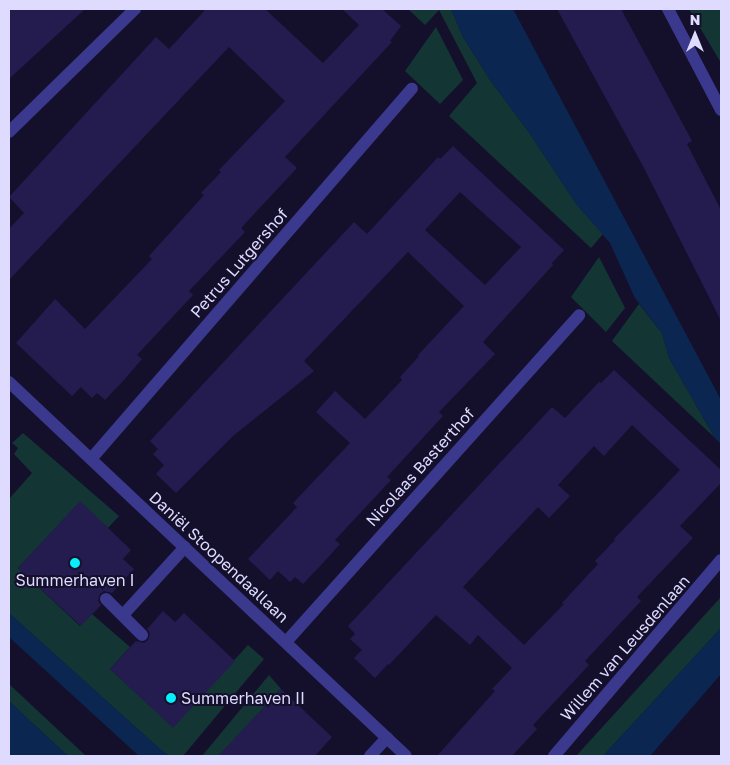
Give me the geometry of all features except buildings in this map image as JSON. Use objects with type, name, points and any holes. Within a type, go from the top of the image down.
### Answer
[{"type":"street","points":[[9,132],[135,9]]},
{"type":"street","points":[[668,9],[721,110]]},
{"type":"street","name":"Petrus Lutgershof","points":[[92,459],[412,89]]},
{"type":"street","name":"Nicolaas Basterthof","points":[[286,642],[579,315]]},
{"type":"street","name":"Daniël Stoopendaallaan","points":[[9,382],[406,756]]},
{"type":"street","points":[[123,615],[185,547]]},
{"type":"street","name":"Willem van Leusdenlaan","points":[[554,756],[721,560]]},
{"type":"street","points":[[106,599],[142,635]]},
{"type":"street","points":[[370,756],[387,738]]},
{"type":"green space","points":[[408,9],[451,9],[463,37],[490,80],[528,131],[577,205],[603,234],[591,248],[449,116],[477,83],[439,10],[425,25]]},
{"type":"green space","points":[[689,9],[721,9],[721,63]]},
{"type":"green space","points":[[436,27],[463,80],[440,104],[405,71]]},
{"type":"green space","points":[[599,257],[625,308],[606,332],[571,297]]},
{"type":"green space","points":[[639,304],[662,333],[669,358],[715,438],[612,341]]},
{"type":"green space","points":[[23,433],[119,516],[108,528],[80,502],[18,568],[80,626],[92,614],[130,647],[110,669],[173,727],[248,645],[264,659],[183,756],[169,756],[161,750],[9,613],[9,499],[32,473],[14,454],[18,448],[12,443]]},
{"type":"green space","points":[[721,597],[721,628],[603,756],[576,756]]},
{"type":"green space","points":[[269,675],[281,689],[219,756],[202,756]]},
{"type":"green space","points":[[9,684],[86,756],[68,756],[29,720],[9,701]]},
{"type":"water","points":[[451,9],[513,9],[721,400],[721,444],[715,438],[669,358],[662,333],[635,298],[610,243],[577,205],[528,131],[490,80],[463,37]]},
{"type":"water","points":[[9,613],[169,756],[139,756],[9,637]]},
{"type":"water","points":[[721,628],[721,674],[650,756],[603,756]]},
{"type":"water","points":[[9,701],[29,720],[68,756],[9,756]]},
{"type":"place","name":"Summerhaven I","points":[[75,563]]},
{"type":"place","name":"Summerhaven II","points":[[171,698]]}]
